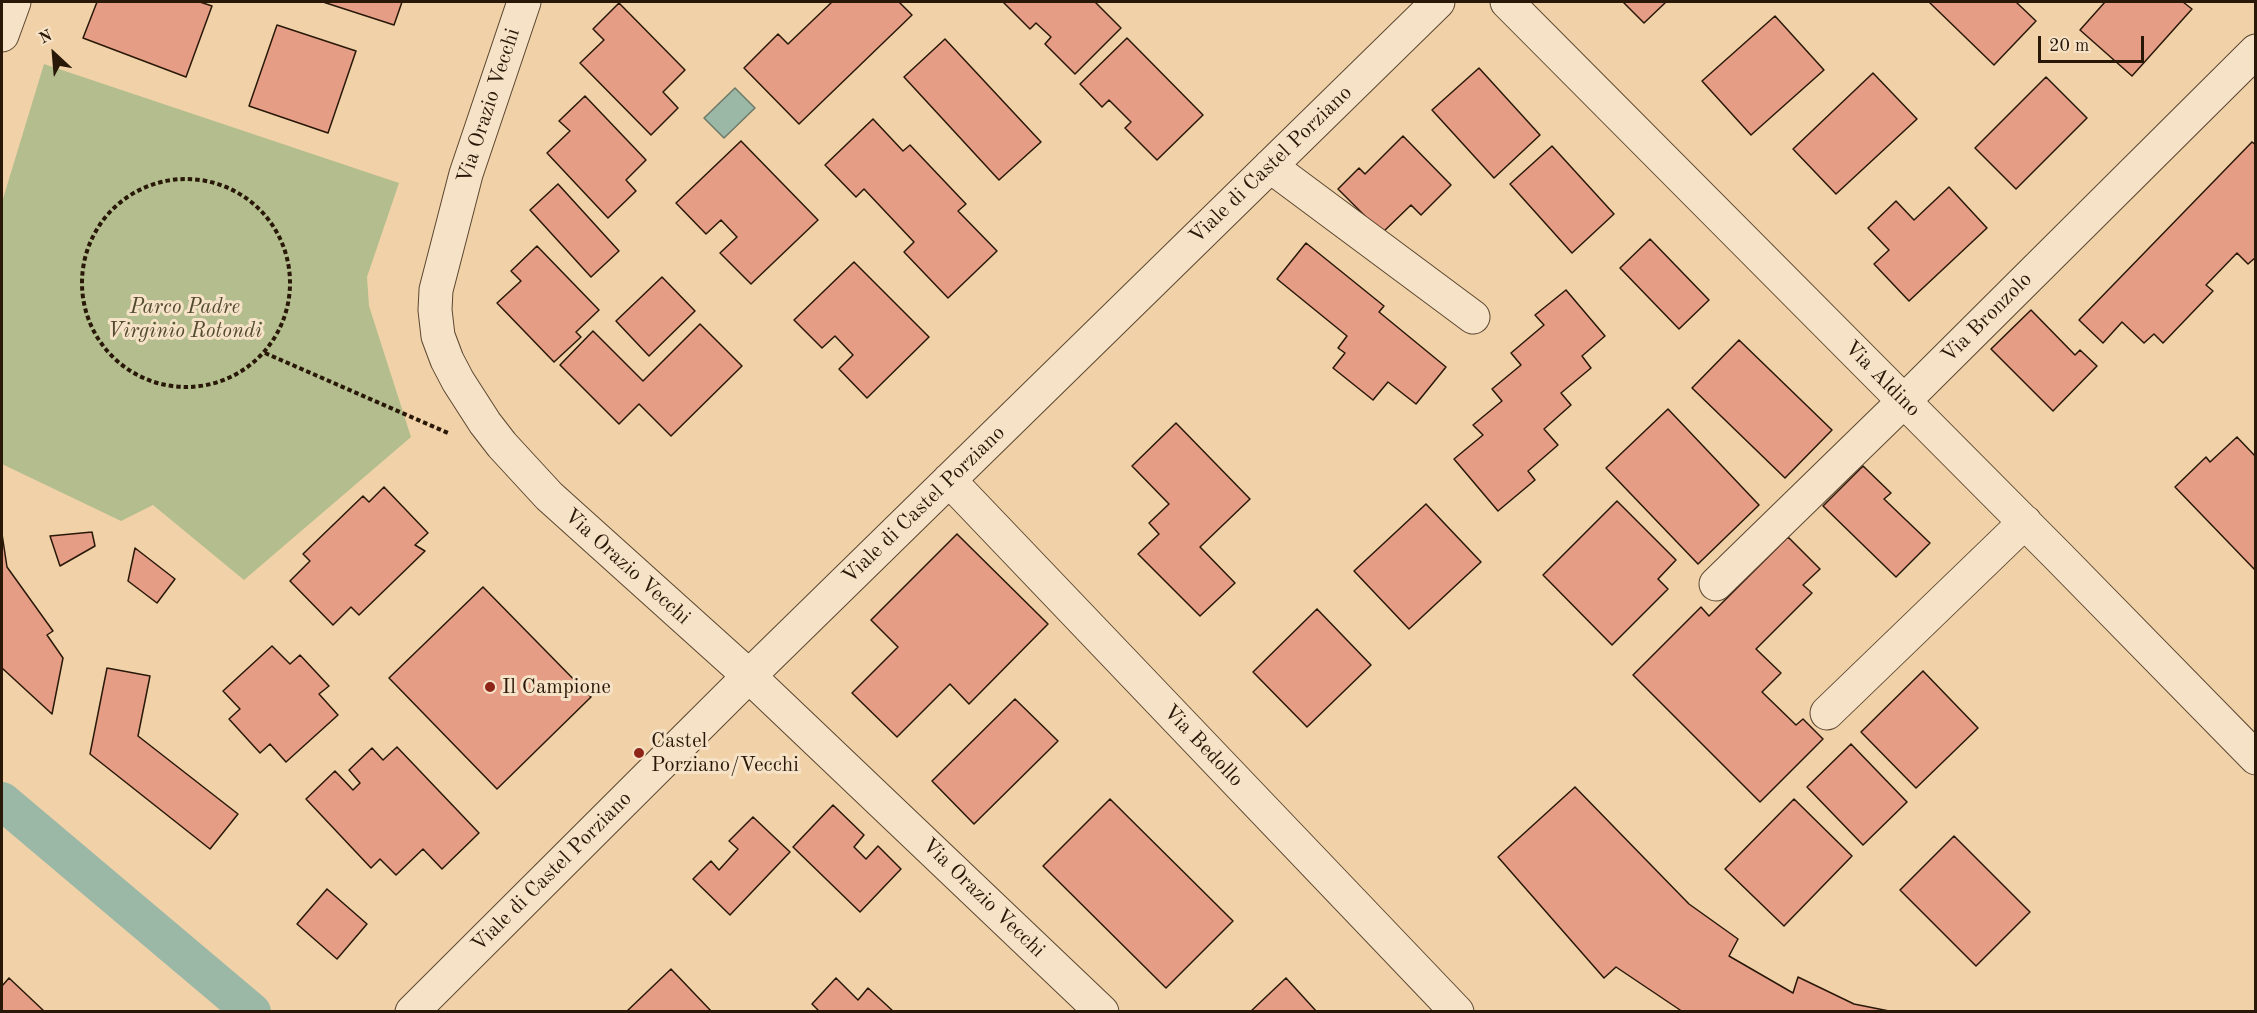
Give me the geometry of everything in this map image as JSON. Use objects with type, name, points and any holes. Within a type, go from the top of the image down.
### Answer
[{"type":"street","points":[[2,35],[14,2]]},
{"type":"street","name":"Via Orazio Vecchi","points":[[524,2],[466,174],[439,278],[435,310],[442,347],[458,381],[485,423],[534,482],[749,676],[1102,1011]]},
{"type":"street","name":"Viale di Castel Porziano","points":[[412,1011],[749,676],[1438,2]]},
{"type":"street","name":"Via Aldino","points":[[1507,2],[2025,522],[2256,758]]},
{"type":"street","name":"Via Bronzolo","points":[[1716,584],[1904,401],[2256,51]]},
{"type":"street","points":[[1270,166],[1473,317]]},
{"type":"street","name":"Via Bedollo","points":[[949,480],[1457,1011]]},
{"type":"street","points":[[1827,714],[2025,522]]},
{"type":"path","points":[[177,179],[213,182],[245,196],[271,221],[287,254],[291,289],[282,324],[265,353],[239,374],[208,386],[175,387],[143,379],[115,360],[94,335],[83,303],[82,270],[92,238],[112,209],[142,189],[177,179]]},
{"type":"path","points":[[265,353],[452,435]]},
{"type":"green space","name":"Parco Padre Virginio Rotondi","points":[[44,64],[399,183],[367,277],[369,306],[411,437],[244,580],[153,505],[121,521],[2,464],[2,202]]},
{"type":"shaded area","points":[[735,88],[755,108],[724,138],[704,118]]},
{"type":"building","points":[[97,2],[200,2],[212,6],[186,77],[83,38]]},
{"type":"building","points":[[323,2],[402,2],[394,25]]},
{"type":"building","points":[[832,2],[899,2],[912,15],[799,124],[744,68],[778,34],[788,44]]},
{"type":"building","points":[[1003,2],[1095,2],[1121,28],[1075,74],[1045,44],[1051,37],[1036,23],[1030,29]]},
{"type":"building","points":[[1623,2],[1666,2],[1644,23]]},
{"type":"building","points":[[1929,2],[2016,2],[2036,21],[1994,65]]},
{"type":"building","points":[[2105,2],[2183,2],[2192,9],[2132,76],[2080,30]]},
{"type":"building","points":[[619,3],[685,70],[663,92],[678,108],[651,135],[580,63],[604,40],[593,29]]},
{"type":"building","points":[[1775,16],[1824,70],[1751,135],[1702,81]]},
{"type":"building","points":[[277,25],[356,51],[328,133],[249,106]]},
{"type":"building","points":[[1127,38],[1203,115],[1157,160],[1125,128],[1131,122],[1109,100],[1102,107],[1080,84]]},
{"type":"building","points":[[945,39],[1041,142],[999,180],[904,77]]},
{"type":"building","points":[[1479,68],[1540,135],[1494,178],[1432,110]]},
{"type":"building","points":[[1873,73],[1917,119],[1836,194],[1793,149]]},
{"type":"building","points":[[2046,77],[2087,118],[2016,189],[1975,148]]},
{"type":"building","points":[[585,96],[646,160],[626,180],[636,191],[608,218],[547,153],[570,131],[559,121]]},
{"type":"building","points":[[873,119],[903,151],[910,145],[966,204],[958,211],[997,251],[948,298],[904,252],[914,242],[864,189],[856,197],[825,165]]},
{"type":"building","points":[[1403,136],[1451,185],[1421,215],[1411,205],[1382,233],[1338,189],[1359,168],[1365,174]]},
{"type":"building","points":[[741,141],[818,220],[751,284],[720,253],[737,237],[721,220],[706,234],[676,203]]},
{"type":"building","points":[[2252,142],[2256,145],[2256,257],[2248,264],[2237,253],[2206,285],[2213,291],[2163,343],[2154,334],[2144,343],[2122,322],[2103,343],[2079,320]]},
{"type":"building","points":[[1552,146],[1614,214],[1572,253],[1510,184]]},
{"type":"building","points":[[558,184],[619,251],[591,277],[530,210]]},
{"type":"building","points":[[1949,187],[1987,228],[1909,301],[1874,264],[1889,250],[1868,228],[1896,201],[1914,220]]},
{"type":"building","points":[[1650,239],[1709,300],[1679,329],[1620,268]]},
{"type":"building","points":[[1306,243],[1384,306],[1379,312],[1446,367],[1416,404],[1388,382],[1373,400],[1333,368],[1345,353],[1338,348],[1347,336],[1277,279]]},
{"type":"building","points":[[537,246],[599,310],[576,332],[581,337],[554,362],[497,303],[521,281],[511,271]]},
{"type":"building","points":[[854,262],[929,337],[867,398],[839,369],[853,355],[835,336],[822,348],[794,320]]},
{"type":"building","points":[[662,277],[695,311],[649,356],[616,321]]},
{"type":"building","points":[[1566,290],[1605,336],[1582,356],[1591,368],[1561,393],[1571,405],[1544,429],[1558,445],[1528,471],[1535,480],[1498,511],[1454,459],[1483,435],[1473,425],[1502,401],[1492,389],[1521,365],[1511,353],[1544,325],[1535,315]]},
{"type":"building","points":[[2031,310],[2075,355],[2080,350],[2097,366],[2053,411],[1991,349]]},
{"type":"building","points":[[700,324],[742,366],[671,436],[639,404],[619,424],[560,365],[593,331],[643,381]]},
{"type":"building","points":[[1739,340],[1832,430],[1785,478],[1692,388]]},
{"type":"building","points":[[1668,409],[1759,505],[1698,564],[1606,468]]},
{"type":"building","points":[[1176,423],[1250,499],[1200,547],[1235,583],[1200,616],[1138,554],[1159,534],[1149,523],[1169,504],[1132,466]]},
{"type":"building","points":[[2237,437],[2256,457],[2256,571],[2175,487],[2206,457],[2210,462]]},
{"type":"building","points":[[1863,466],[1891,493],[1884,499],[1930,543],[1896,577],[1823,506]]},
{"type":"building","points":[[384,487],[428,533],[415,545],[425,551],[359,615],[351,607],[333,625],[290,581],[310,561],[303,554],[363,496],[369,502]]},
{"type":"building","points":[[1617,501],[1676,560],[1658,579],[1668,589],[1612,645],[1543,575]]},
{"type":"building","points":[[1426,504],[1481,562],[1409,629],[1354,571]]},
{"type":"building","points":[[92,532],[95,546],[60,566],[50,536]]},
{"type":"building","points":[[2,534],[7,567],[53,631],[47,635],[63,658],[52,714],[2,668]]},
{"type":"building","points":[[957,534],[1048,624],[969,704],[950,684],[897,737],[852,693],[898,647],[871,620]]},
{"type":"building","points":[[1788,537],[1820,569],[1803,585],[1812,593],[1756,649],[1781,673],[1762,692],[1796,725],[1803,719],[1823,739],[1760,802],[1633,675],[1701,607],[1709,616]]},
{"type":"building","points":[[135,548],[175,579],[157,603],[128,581]]},
{"type":"building","name":"Il Campione","points":[[483,587],[591,697],[497,789],[389,678]]},
{"type":"building","points":[[1317,609],[1371,665],[1307,727],[1253,672]]},
{"type":"building","points":[[272,646],[290,664],[300,655],[329,686],[319,694],[338,715],[286,762],[270,744],[260,753],[229,719],[240,709],[223,691]]},
{"type":"building","points":[[107,668],[150,676],[138,736],[238,814],[210,849],[90,754]]},
{"type":"building","points":[[1923,671],[1978,728],[1916,788],[1861,732]]},
{"type":"building","points":[[1015,699],[1058,741],[974,824],[932,781]]},
{"type":"building","points":[[1851,744],[1907,802],[1863,845],[1807,787]]},
{"type":"building","points":[[397,747],[479,833],[442,869],[423,849],[396,875],[380,859],[371,868],[306,799],[335,771],[353,790],[360,783],[349,770],[372,748],[383,760]]},
{"type":"building","points":[[1575,787],[1689,904],[1738,939],[1729,956],[1793,993],[1798,977],[1854,1004],[1894,1012],[1683,1012],[1616,967],[1604,978],[1498,857]]},
{"type":"building","points":[[1110,799],[1233,921],[1166,988],[1043,866]]},
{"type":"building","points":[[1794,799],[1852,856],[1784,926],[1725,869]]},
{"type":"building","points":[[833,805],[864,835],[854,847],[866,859],[878,846],[901,869],[860,912],[793,847]]},
{"type":"building","points":[[753,817],[790,852],[730,915],[693,879],[711,861],[719,870],[738,849],[729,841]]},
{"type":"building","points":[[1954,836],[2030,912],[1976,966],[1900,890]]},
{"type":"building","points":[[327,889],[367,924],[337,959],[297,924]]},
{"type":"building","points":[[671,969],[712,1012],[626,1012]]},
{"type":"building","points":[[9,978],[45,1012],[2,1012],[2,986]]},
{"type":"building","points":[[836,978],[858,1000],[868,988],[894,1012],[820,1012],[812,1004]]},
{"type":"building","points":[[1286,978],[1317,1012],[1250,1012]]},
{"type":"waterway","points":[[2,801],[252,1012]]},
{"type":"place","name":"Il Campione","points":[[490,687]]},
{"type":"place","name":"Castel Porziano/Vecchi","points":[[639,753]]}]
